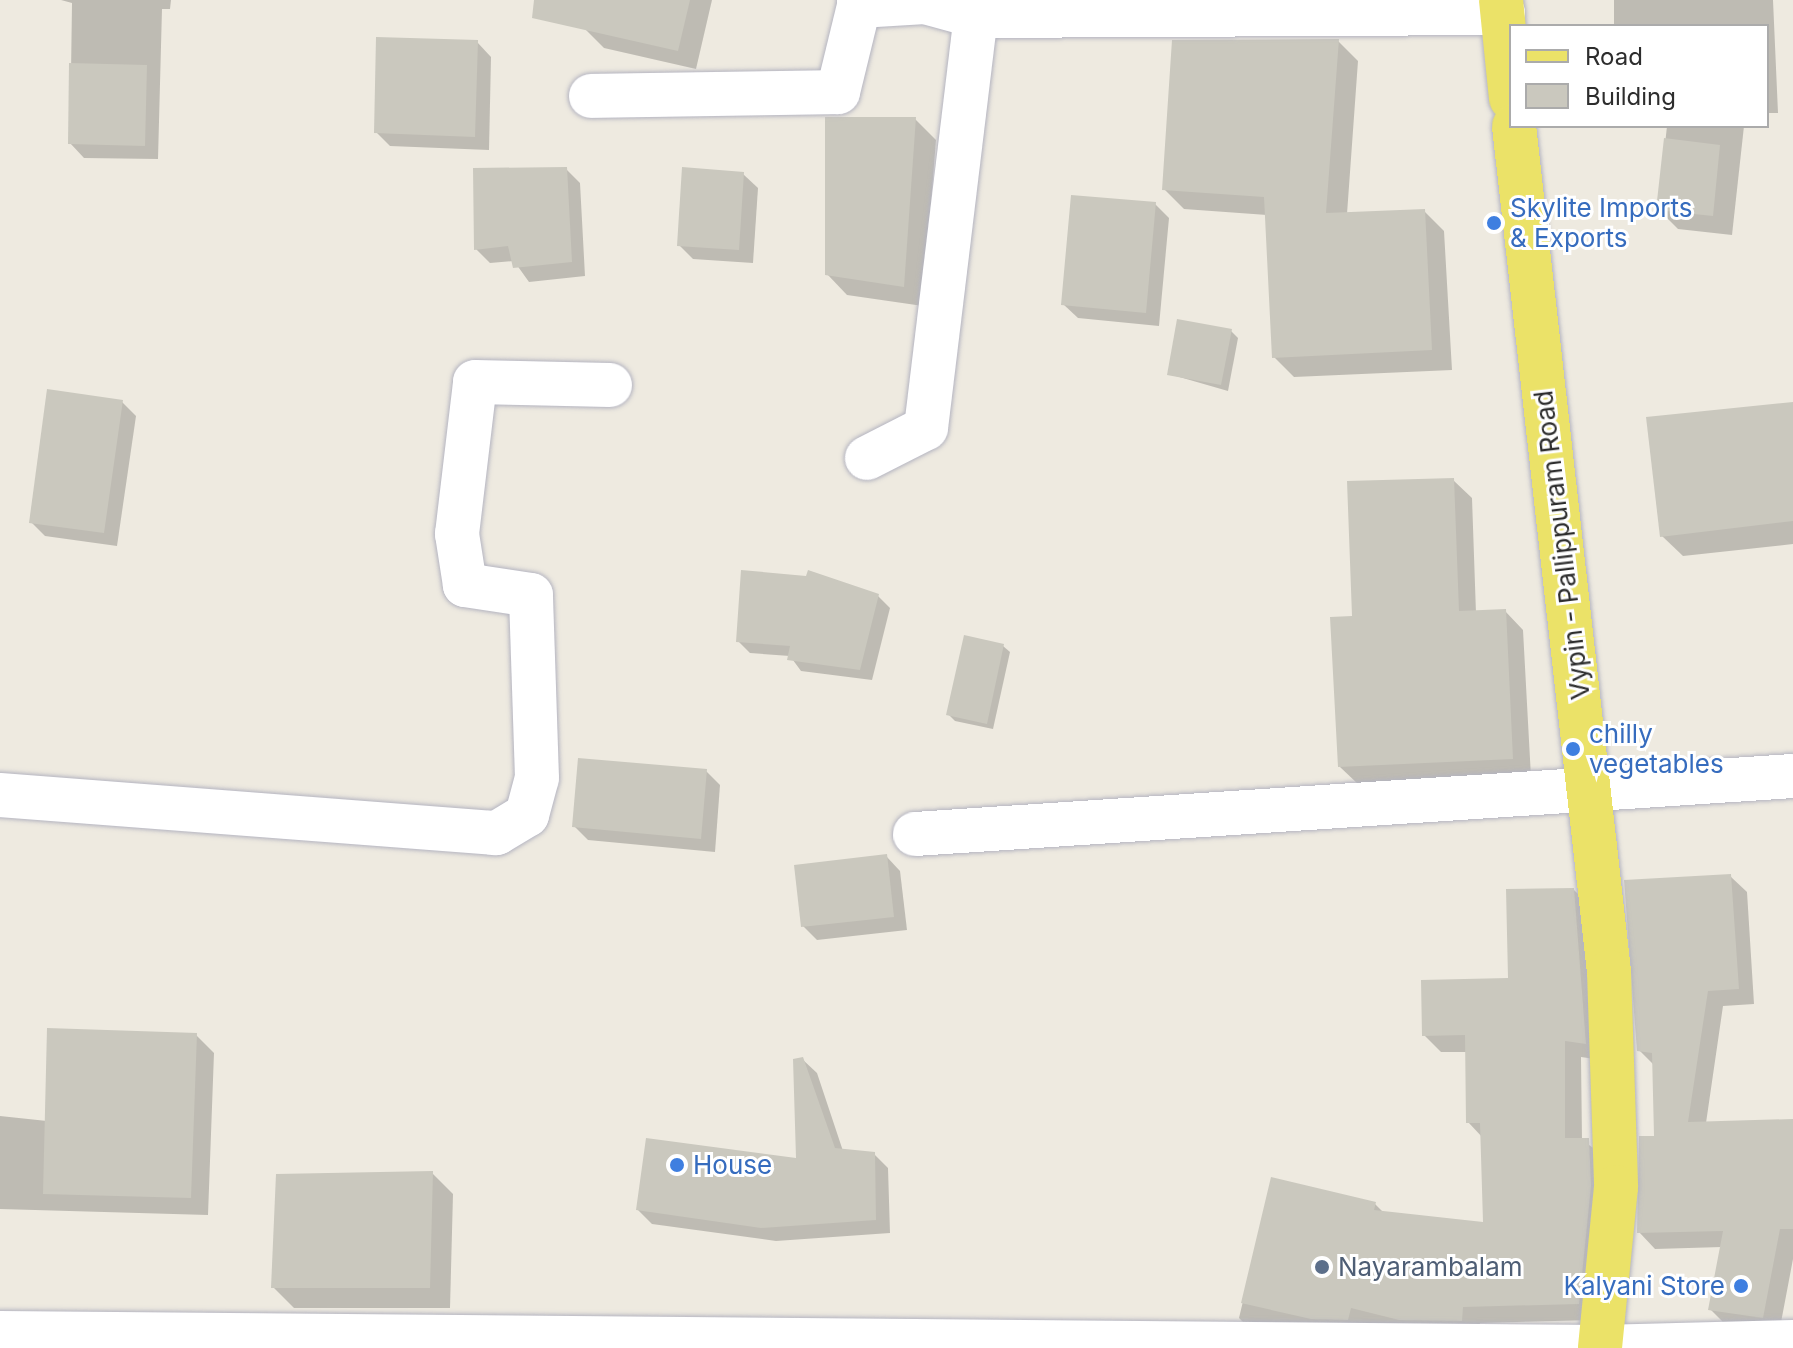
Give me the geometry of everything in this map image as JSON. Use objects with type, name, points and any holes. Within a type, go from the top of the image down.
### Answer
[{"type":"main road","points":[[1502,7],[1509,78]]},
{"type":"main road","name":"Vypin - Pallippuram Road","points":[[1514,128],[1609,972],[1616,1187],[1600,1348]]},
{"type":"street","points":[[591,96],[838,92],[859,3],[925,2],[976,16],[1502,7]]},
{"type":"street","points":[[867,458],[926,428],[976,16]]},
{"type":"street","points":[[0,795],[497,833],[527,815],[537,778],[531,595],[465,585],[457,534],[475,382],[610,385]]},
{"type":"street","points":[[915,834],[1589,786],[1793,776]]},
{"type":"street","points":[[0,1333],[1600,1348],[1793,1342]]},
{"type":"building","points":[[534,0],[690,0],[678,51],[532,18]]},
{"type":"building","points":[[376,37],[478,40],[475,137],[374,133]]},
{"type":"building","points":[[1339,39],[1326,213],[1425,209],[1432,350],[1272,358],[1264,197],[1162,190],[1172,40]]},
{"type":"building","points":[[69,63],[147,65],[145,146],[68,144]]},
{"type":"building","points":[[825,117],[916,117],[904,287],[825,275]]},
{"type":"building","points":[[1664,138],[1720,145],[1713,216],[1656,210]]},
{"type":"building","points":[[567,167],[572,262],[513,268],[508,246],[474,250],[473,168]]},
{"type":"building","points":[[682,167],[744,172],[739,250],[677,246]]},
{"type":"building","points":[[1071,195],[1156,202],[1146,313],[1061,305]]},
{"type":"building","points":[[1177,319],[1232,329],[1221,385],[1167,375]]},
{"type":"building","points":[[47,389],[123,400],[104,533],[29,523]]},
{"type":"building","points":[[1793,402],[1793,521],[1660,537],[1646,417]]},
{"type":"building","points":[[1454,478],[1459,611],[1506,609],[1513,759],[1338,767],[1330,617],[1352,616],[1347,481]]},
{"type":"building","points":[[741,570],[806,576],[808,570],[879,594],[860,670],[787,660],[790,646],[736,642]]},
{"type":"building","points":[[964,635],[1004,644],[987,724],[946,715]]},
{"type":"building","points":[[578,758],[707,769],[701,839],[572,827]]},
{"type":"building","points":[[887,854],[894,917],[801,927],[794,865]]},
{"type":"building","points":[[1731,874],[1739,989],[1708,991],[1688,1122],[1793,1119],[1793,1229],[1780,1229],[1763,1318],[1708,1310],[1723,1231],[1637,1233],[1639,1136],[1654,1136],[1652,1053],[1637,1051],[1624,880]]},
{"type":"building","points":[[1574,888],[1586,1044],[1565,1041],[1565,1138],[1589,1138],[1591,1186],[1579,1304],[1463,1307],[1462,1321],[1399,1320],[1351,1308],[1348,1320],[1311,1319],[1241,1303],[1271,1177],[1376,1202],[1374,1210],[1483,1222],[1480,1123],[1466,1123],[1465,1035],[1422,1036],[1421,980],[1508,978],[1506,889]]},
{"type":"building","points":[[47,1028],[197,1033],[191,1198],[43,1194]]},
{"type":"building","points":[[803,1057],[835,1148],[875,1152],[876,1220],[761,1228],[636,1210],[646,1138],[796,1158],[793,1059]]},
{"type":"building","points":[[433,1171],[430,1288],[271,1288],[276,1174]]},
{"type":"place","name":"Skylite Imports & Exports","points":[[1494,223]]},
{"type":"place","name":"chilly vegetables","points":[[1573,749]]},
{"type":"place","name":"House","points":[[677,1165]]},
{"type":"place","name":"Nayarambalam","points":[[1322,1267]]},
{"type":"place","name":"Kalyani Store","points":[[1741,1286]]}]
